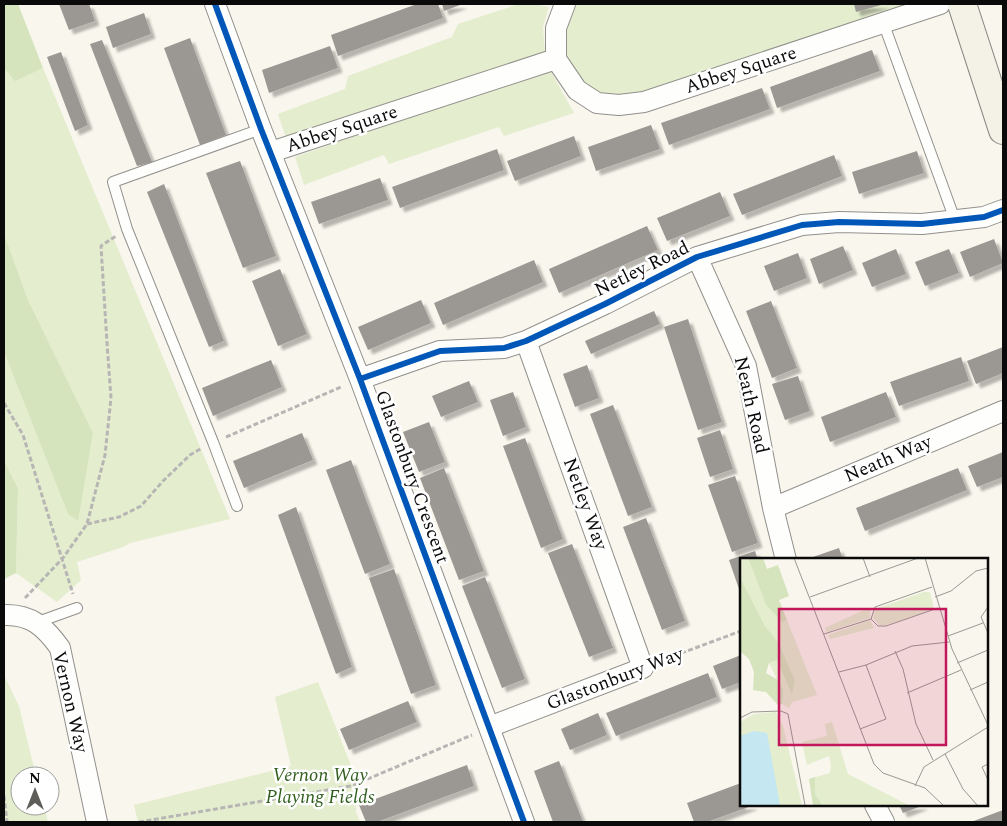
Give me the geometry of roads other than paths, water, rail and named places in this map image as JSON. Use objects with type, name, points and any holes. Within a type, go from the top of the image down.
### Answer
[{"type":"street","name":"Glastonbury Crescent","points":[[215,4],[261,129],[360,379],[524,822]]},
{"type":"street","points":[[556,60],[556,28],[565,4]]},
{"type":"street","name":"Abbey Square","points":[[271,152],[556,60],[577,90],[597,103],[619,105],[644,102],[940,4]]},
{"type":"street","points":[[962,4],[1003,130]]},
{"type":"street","name":"Netley Road","points":[[360,379],[440,351],[504,348],[526,341],[605,304],[697,257],[802,225],[839,222],[922,224],[984,217],[1003,210]]},
{"type":"street","name":"Neath Road","points":[[697,257],[746,366],[773,508],[786,558]]},
{"type":"street","name":"Netley Way","points":[[526,341],[643,668]]},
{"type":"street","name":"Neath Way","points":[[773,508],[1003,411]]},
{"type":"street","points":[[6,615],[38,622]]},
{"type":"street","name":"Vernon Way","points":[[38,622],[51,634],[60,648],[97,822]]},
{"type":"street","name":"Glastonbury Way","points":[[489,727],[643,668]]},
{"type":"street","points":[[876,806],[884,822]]},
{"type":"lane","points":[[883,22],[955,220]]},
{"type":"lane","points":[[237,506],[127,229],[113,182],[261,129]]},
{"type":"lane","points":[[38,622],[77,608]]},
{"type":"park label","name":"Vernon Way Playing Fields","points":[[320,786]]}]
